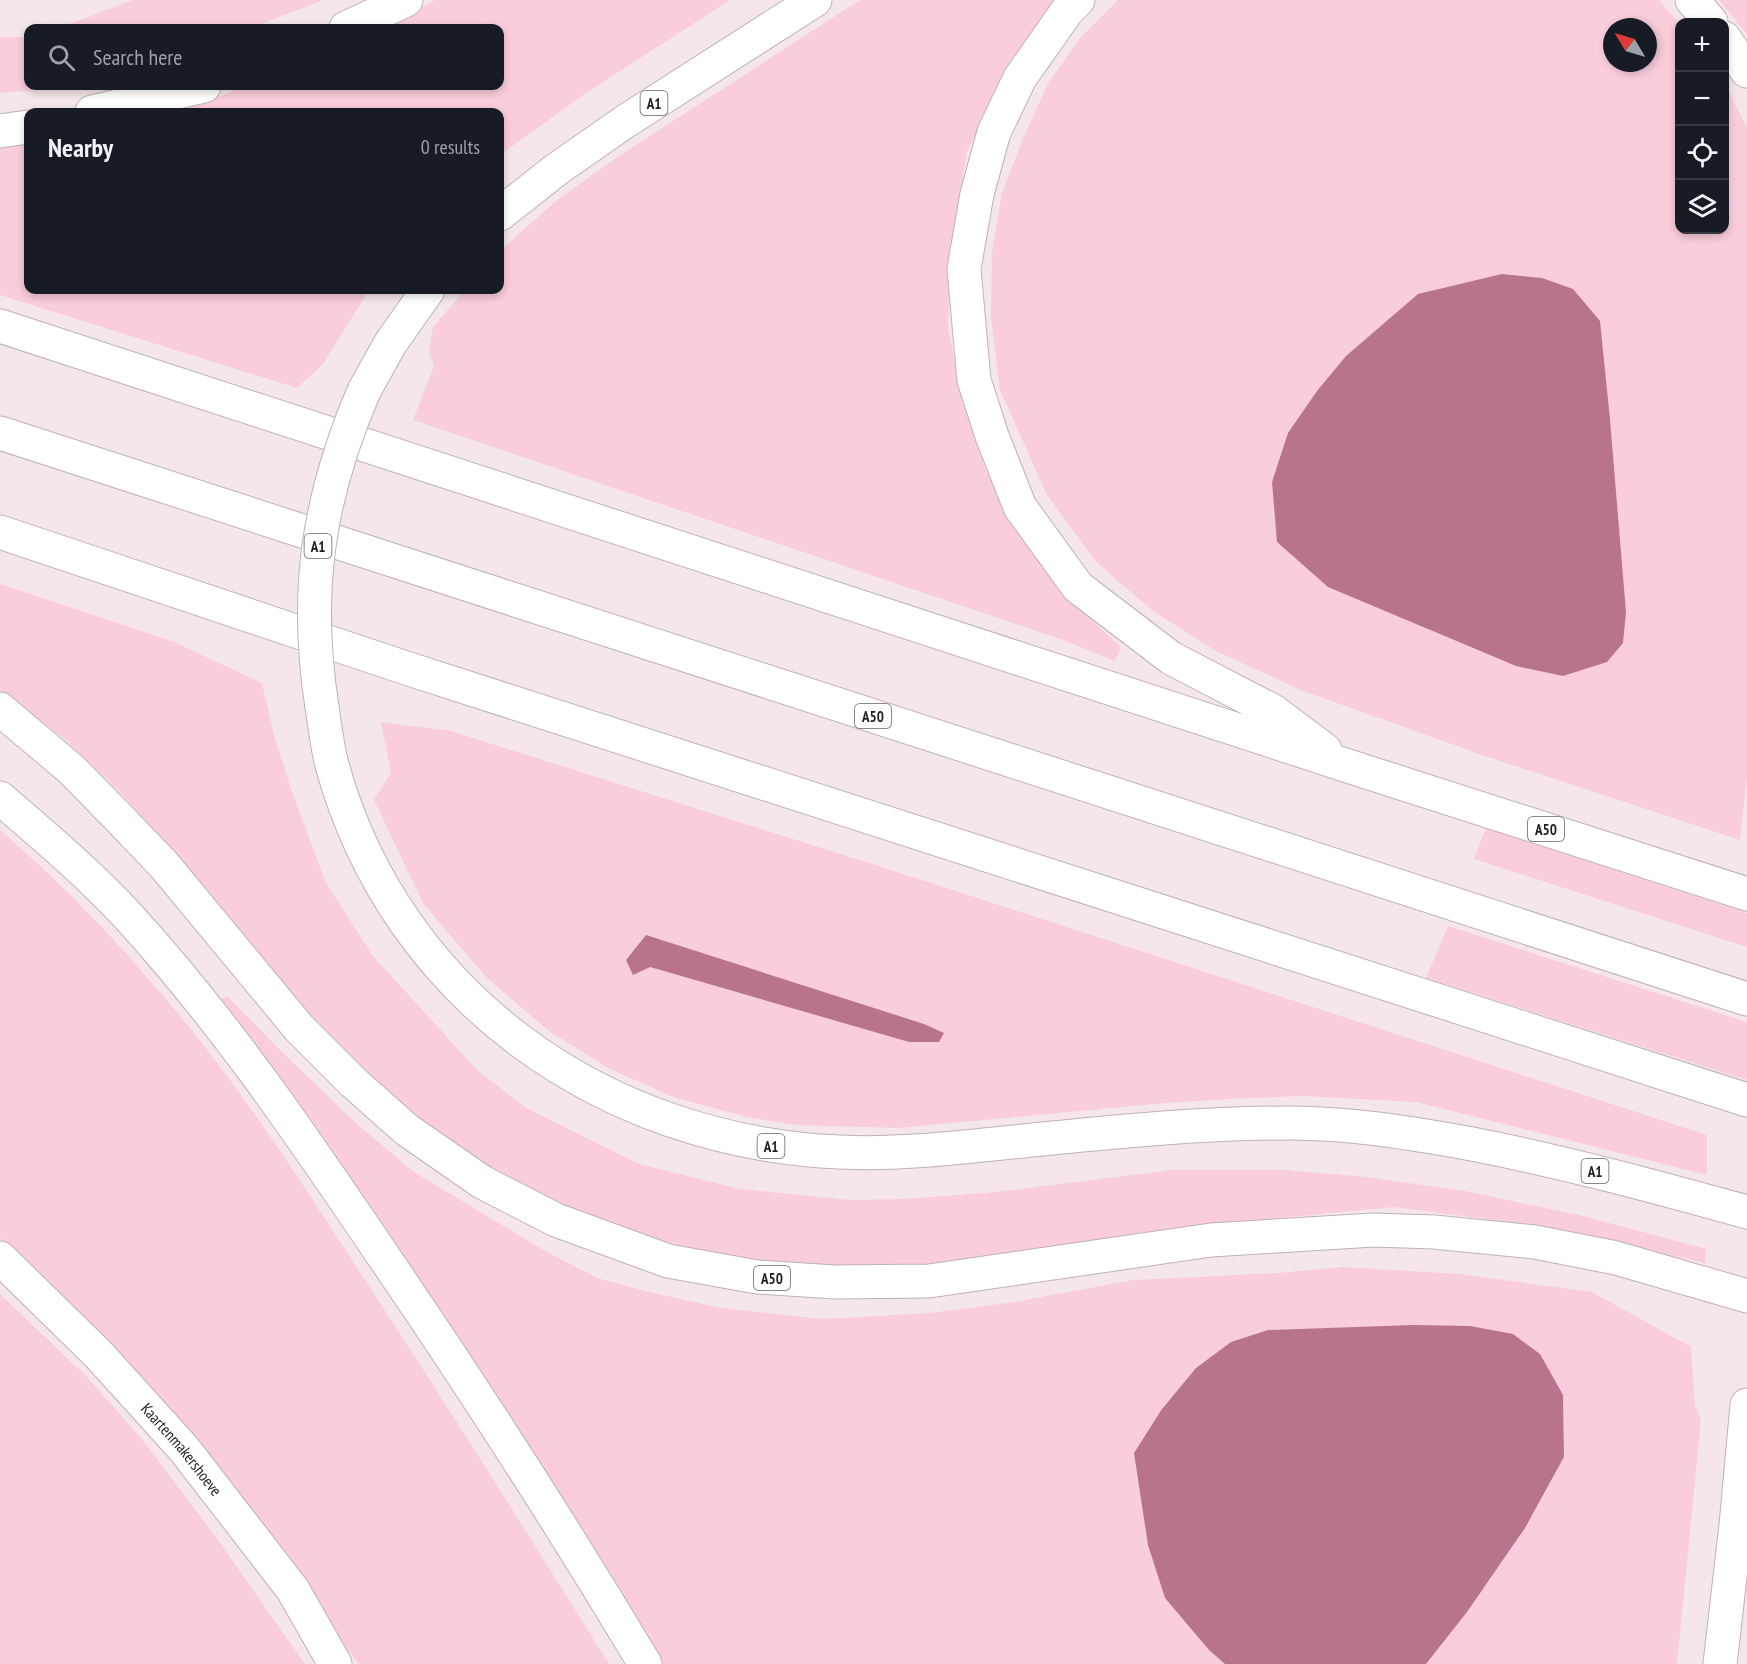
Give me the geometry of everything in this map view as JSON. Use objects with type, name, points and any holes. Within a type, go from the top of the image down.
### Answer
[{"type":"main road","points":[[355,24],[406,0]]},
{"type":"main road","name":"A1","points":[[504,211],[557,169],[626,121],[815,0]]},
{"type":"main road","name":"A50","points":[[1078,0],[1067,11],[1020,78],[994,132],[977,194],[963,269],[974,380],[992,436],[1020,507],[1078,587],[1170,658],[1273,711],[1345,765]]},
{"type":"main road","points":[[1692,0],[1708,18]]},
{"type":"main road","points":[[1729,44],[1747,71]]},
{"type":"main road","points":[[109,108],[187,90]]},
{"type":"main road","points":[[0,131],[24,128]]},
{"type":"main road","name":"A1","points":[[425,294],[390,344],[364,391],[348,428],[325,506],[314,586],[316,667],[322,707],[331,762],[358,835],[390,896],[434,958],[469,996],[497,1022],[546,1060],[636,1109],[710,1134],[795,1149],[901,1152],[1173,1127],[1291,1123],[1346,1126],[1441,1138],[1585,1168],[1747,1212]]},
{"type":"main road","name":"A50","points":[[0,326],[1747,894]]},
{"type":"main road","name":"A50","points":[[0,433],[1747,999]]},
{"type":"main road","points":[[0,532],[418,671],[1747,1100]]},
{"type":"main road","name":"A50","points":[[0,709],[72,770],[119,818],[164,865],[299,1028],[354,1083],[407,1130],[482,1182],[556,1220],[668,1261],[757,1277],[835,1282],[929,1281],[1211,1240],[1373,1230],[1434,1232],[1535,1242],[1616,1258],[1747,1296]]},
{"type":"main road","points":[[0,798],[62,852],[127,916],[201,1003],[279,1104],[480,1397],[645,1664]]},
{"type":"main road","name":"Kaartenmakershoeve","points":[[0,1258],[99,1355],[184,1449],[293,1590],[335,1664]]},
{"type":"main road","points":[[1720,1664],[1747,1406]]},
{"type":"shaded area","points":[[133,0],[323,0],[261,24],[70,24]]},
{"type":"shaded area","points":[[435,0],[730,0],[583,95],[504,152],[504,108],[178,108],[237,90],[504,90],[504,24],[390,24]]},
{"type":"shaded area","points":[[860,0],[1059,0],[1008,68],[967,151],[952,239],[948,328],[960,387],[985,469],[1017,526],[1076,606],[1121,647],[1115,661],[1063,640],[413,420],[434,366],[429,352],[433,327],[462,294],[504,294],[504,247],[556,201],[619,156]]},
{"type":"shaded area","points":[[1118,0],[1659,0],[1675,18],[1675,234],[1729,234],[1729,92],[1747,128],[1747,776],[1740,840],[1482,755],[1301,690],[1216,651],[1153,611],[1096,562],[1047,495],[1000,390],[991,318],[992,253],[1002,193],[1048,83],[1082,36]],"holes":[[[1418,294],[1600,321],[1626,612],[1563,676],[1516,666],[1434,632],[1346,356]]]},
{"type":"shaded area","points":[[1719,0],[1747,0],[1747,35]]},
{"type":"shaded area","points":[[0,37],[24,37],[24,90],[36,90],[0,93]]},
{"type":"shaded area","points":[[24,144],[24,294],[367,294],[323,364],[297,388],[0,295],[0,148]]},
{"type":"shaded area","points":[[1502,274],[1542,278],[1573,289],[1600,321],[1626,612],[1623,643],[1607,662],[1563,676],[1516,666],[1328,587],[1277,542],[1272,482],[1288,433],[1317,391],[1346,356],[1418,294]]},
{"type":"shaded area","points":[[0,584],[174,642],[262,683],[274,735],[291,789],[325,881],[372,955],[477,1070],[526,1108],[639,1164],[740,1189],[852,1200],[904,1199],[997,1192],[1172,1170],[1283,1170],[1358,1176],[1465,1191],[1583,1216],[1706,1249],[1705,1263],[1546,1227],[1394,1207],[1158,1230],[939,1265],[831,1270],[708,1254],[583,1216],[486,1165],[401,1107],[352,1060],[295,997],[207,889],[118,790],[66,740],[0,691]]},
{"type":"shaded area","points":[[381,722],[451,731],[891,870],[1707,1135],[1707,1175],[1416,1102],[1302,1096],[1229,1099],[897,1128],[797,1125],[747,1117],[673,1097],[608,1068],[549,1031],[486,977],[423,903],[374,800],[391,773]],"holes":[[[649,967],[944,1034],[909,1042]]]},
{"type":"shaded area","points":[[1486,828],[1747,913],[1747,947],[1474,859]]},
{"type":"shaded area","points":[[0,830],[77,902],[149,979],[239,1092],[394,1325],[609,1664],[359,1664],[340,1641],[307,1583],[212,1460],[93,1325],[0,1238]]},
{"type":"shaded area","points":[[1448,926],[1747,1022],[1747,1080],[1426,978]]},
{"type":"shaded area","points":[[646,935],[924,1024],[944,1033],[939,1042],[909,1042],[650,967],[633,975],[626,960]]},
{"type":"shaded area","points":[[227,996],[358,1125],[414,1172],[545,1251],[597,1278],[721,1308],[823,1319],[931,1313],[1015,1302],[1133,1280],[1278,1273],[1342,1267],[1459,1274],[1592,1292],[1691,1347],[1695,1406],[1701,1420],[1677,1664],[1426,1664],[1467,1612],[1525,1528],[1564,1458],[1563,1395],[1470,1326],[1268,1330],[1231,1342],[1196,1368],[1162,1409],[1209,1650],[1225,1664],[660,1664],[218,1001]]},
{"type":"shaded area","points":[[0,1294],[86,1376],[140,1437],[213,1533],[305,1664],[0,1664]]},
{"type":"shaded area","points":[[1414,1325],[1470,1326],[1513,1334],[1540,1354],[1563,1395],[1564,1457],[1525,1528],[1467,1612],[1426,1664],[1225,1664],[1209,1650],[1165,1598],[1148,1545],[1134,1453],[1162,1409],[1196,1368],[1231,1342],[1268,1330]]}]
